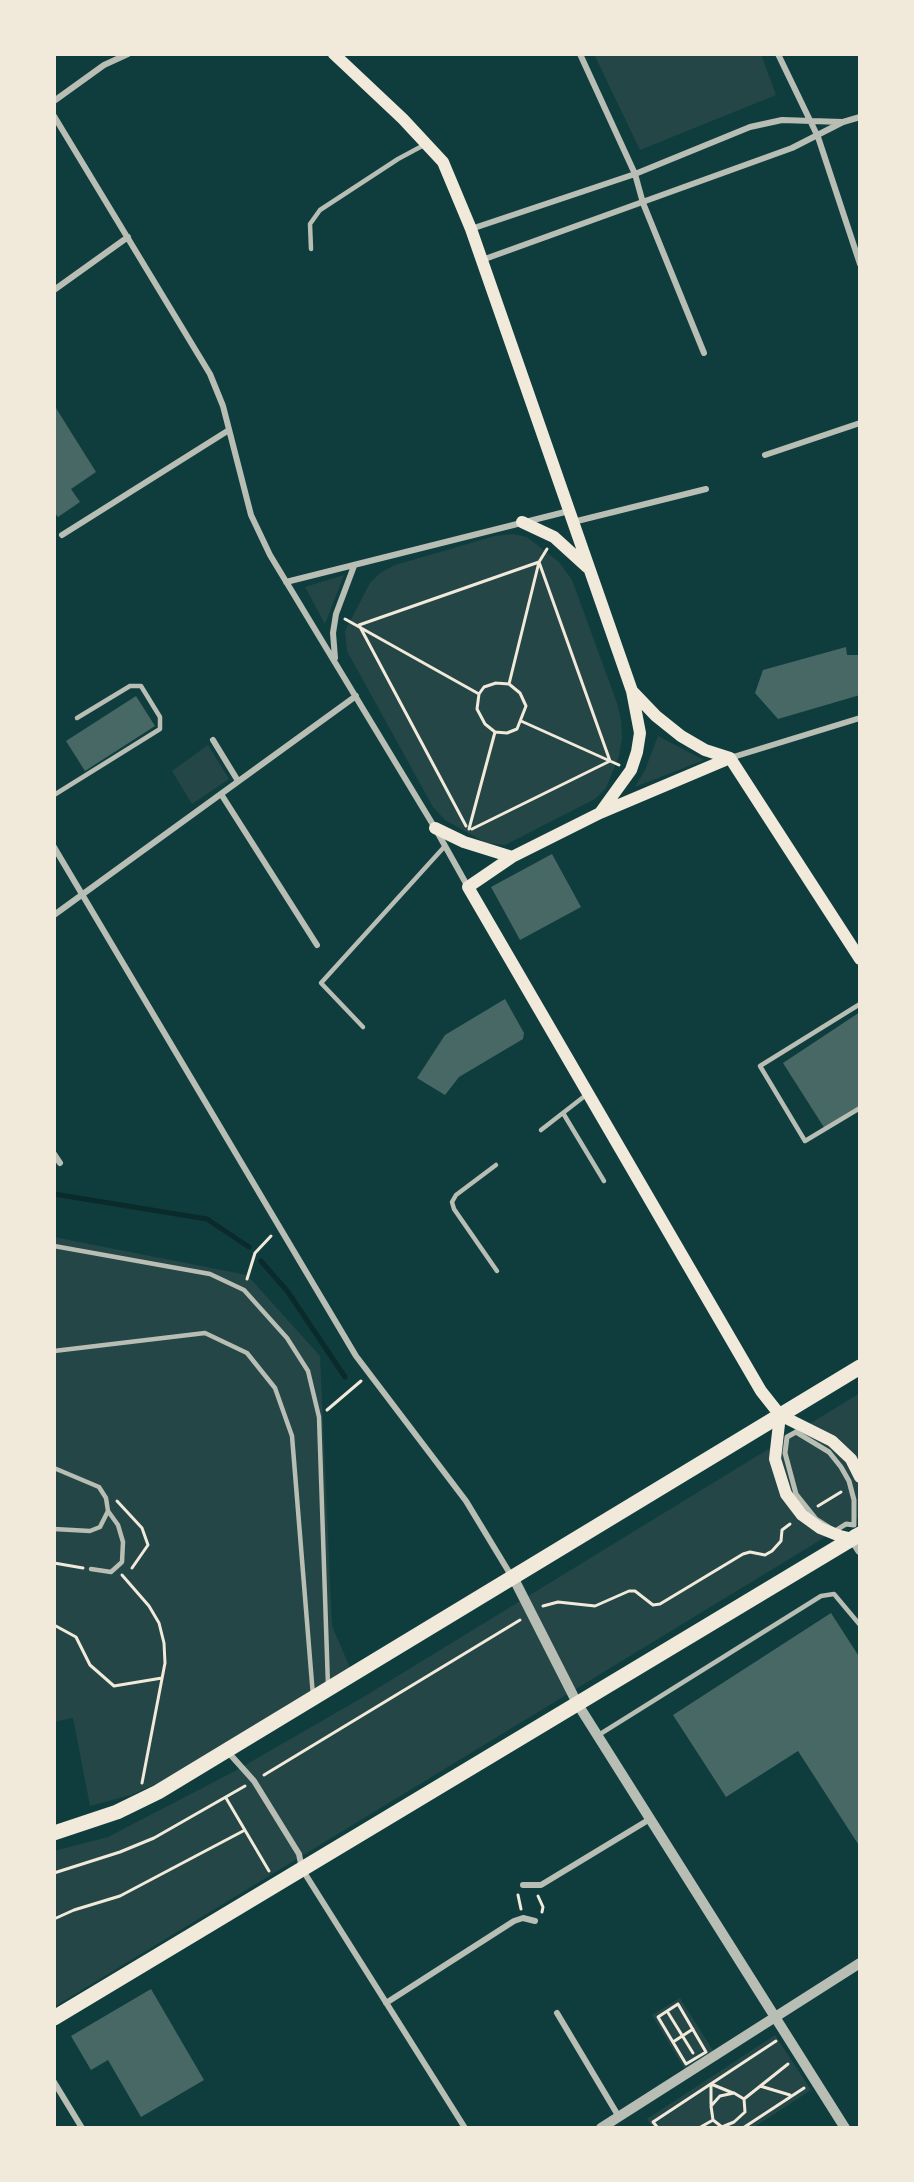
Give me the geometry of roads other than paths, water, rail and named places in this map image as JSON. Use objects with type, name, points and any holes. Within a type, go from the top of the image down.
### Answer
[{"type":"main road","points":[[333,54],[443,162],[482,260],[632,691],[640,733],[631,770],[600,813]]},
{"type":"main road","points":[[522,522],[554,537],[590,570]]},
{"type":"main road","points":[[632,691],[656,716],[681,736],[705,750],[730,758],[860,959]]},
{"type":"main road","points":[[730,758],[600,813],[512,857],[468,887],[761,1390],[780,1415],[832,1441],[851,1459],[860,1477]]},
{"type":"main road","points":[[435,828],[464,842],[512,857]]},
{"type":"main road","points":[[54,1833],[87,1824],[140,1801],[860,1367]]},
{"type":"main road","points":[[780,1415],[775,1449],[777,1469],[786,1494],[827,1532],[858,1538]]},
{"type":"main road","points":[[54,2018],[577,1703],[858,1538]]},
{"type":"street","points":[[54,101],[104,65],[128,54]]},
{"type":"street","points":[[580,54],[635,174],[643,203],[704,353]]},
{"type":"street","points":[[778,54],[818,137],[860,264]]},
{"type":"street","points":[[54,116],[210,374],[220,395],[251,515],[286,582],[435,828],[468,887]]},
{"type":"street","points":[[482,260],[643,203],[818,137],[843,122],[860,117]]},
{"type":"street","points":[[471,229],[635,174],[750,127],[782,120],[843,122]]},
{"type":"street","points":[[54,290],[128,237]]},
{"type":"street","points":[[765,455],[860,423]]},
{"type":"street","points":[[62,535],[229,430]]},
{"type":"street","points":[[286,582],[522,522],[571,517],[706,489]]},
{"type":"street","points":[[335,661],[333,633],[336,614],[354,566]]},
{"type":"street","points":[[54,915],[356,696]]},
{"type":"street","points":[[730,758],[860,718]]},
{"type":"street","points":[[213,740],[238,781]]},
{"type":"street","points":[[221,794],[317,945]]},
{"type":"street","points":[[54,847],[84,893],[369,1375],[466,1502],[513,1577],[577,1703],[845,2128]]},
{"type":"street","points":[[54,1154],[60,1163]]},
{"type":"street","points":[[796,1432],[810,1438],[829,1452],[841,1467],[854,1500],[854,1525],[846,1524],[835,1531],[806,1513],[789,1474],[785,1453],[786,1437],[796,1432]]},
{"type":"street","points":[[227,1750],[254,1781],[298,1854],[302,1869],[465,2128]]},
{"type":"street","points":[[523,1885],[533,1887],[544,1884],[650,1819]]},
{"type":"street","points":[[386,2003],[514,1921],[526,1919],[535,1921]]},
{"type":"street","points":[[601,2128],[860,1963]]},
{"type":"street","points":[[557,2013],[619,2116]]},
{"type":"street","points":[[54,2082],[82,2128]]},
{"type":"lane","points":[[311,249],[310,225],[320,210],[398,159],[426,144]]},
{"type":"lane","points":[[54,795],[160,729],[160,717],[141,686],[130,686],[78,718]]},
{"type":"lane","points":[[363,1027],[321,982],[445,846]]},
{"type":"lane","points":[[860,1004],[760,1066],[806,1141],[860,1108]]},
{"type":"lane","points":[[541,1130],[588,1094]]},
{"type":"lane","points":[[563,1113],[604,1181]]},
{"type":"lane","points":[[496,1165],[456,1195],[452,1202],[453,1209],[497,1270]]},
{"type":"lane","points":[[54,1246],[210,1274],[244,1290],[287,1338],[308,1371],[319,1417],[328,1689]]},
{"type":"lane","points":[[54,1351],[206,1333],[247,1353],[275,1388],[292,1436],[313,1698]]},
{"type":"lane","points":[[54,1468],[99,1487],[106,1498],[108,1511],[118,1525],[123,1542],[122,1562],[111,1572],[91,1569]]},
{"type":"lane","points":[[54,1528],[90,1531],[100,1527],[108,1511]]},
{"type":"lane","points":[[597,1736],[821,1596],[834,1594],[860,1625]]},
{"type":"waterway","points":[[54,1194],[207,1219],[249,1247]]},
{"type":"waterway","points":[[261,1261],[288,1292],[345,1377]]}]
